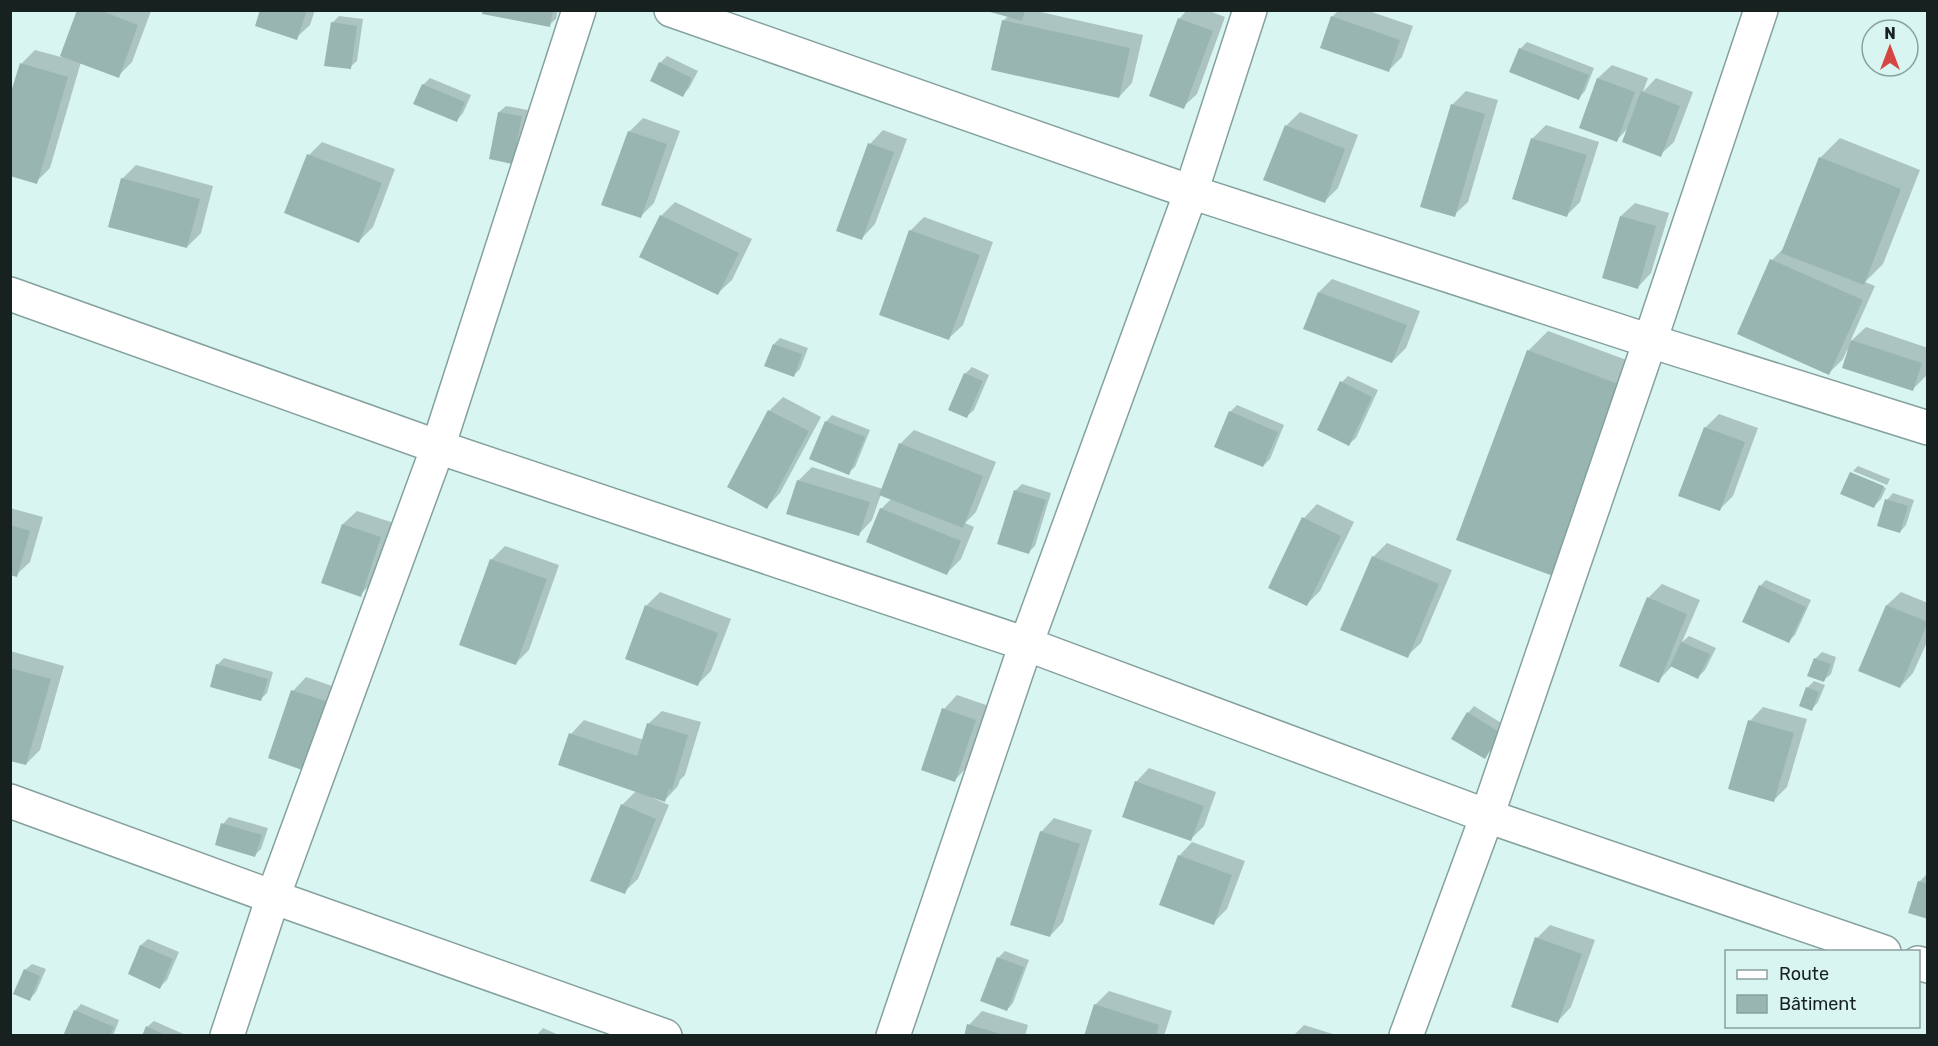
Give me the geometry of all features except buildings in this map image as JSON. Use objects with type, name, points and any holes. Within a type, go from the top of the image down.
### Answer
[{"type":"street","points":[[227,1035],[273,897],[438,447],[579,10]]},
{"type":"street","points":[[671,10],[1191,192],[1650,341],[1928,428]]},
{"type":"street","points":[[893,1035],[1026,644],[1191,192],[1250,10]]},
{"type":"street","points":[[1406,1035],[1487,816],[1761,10]]},
{"type":"street","points":[[10,294],[438,447],[1026,644],[1487,816],[1881,950]]},
{"type":"street","points":[[10,801],[273,897],[665,1035]]}]
